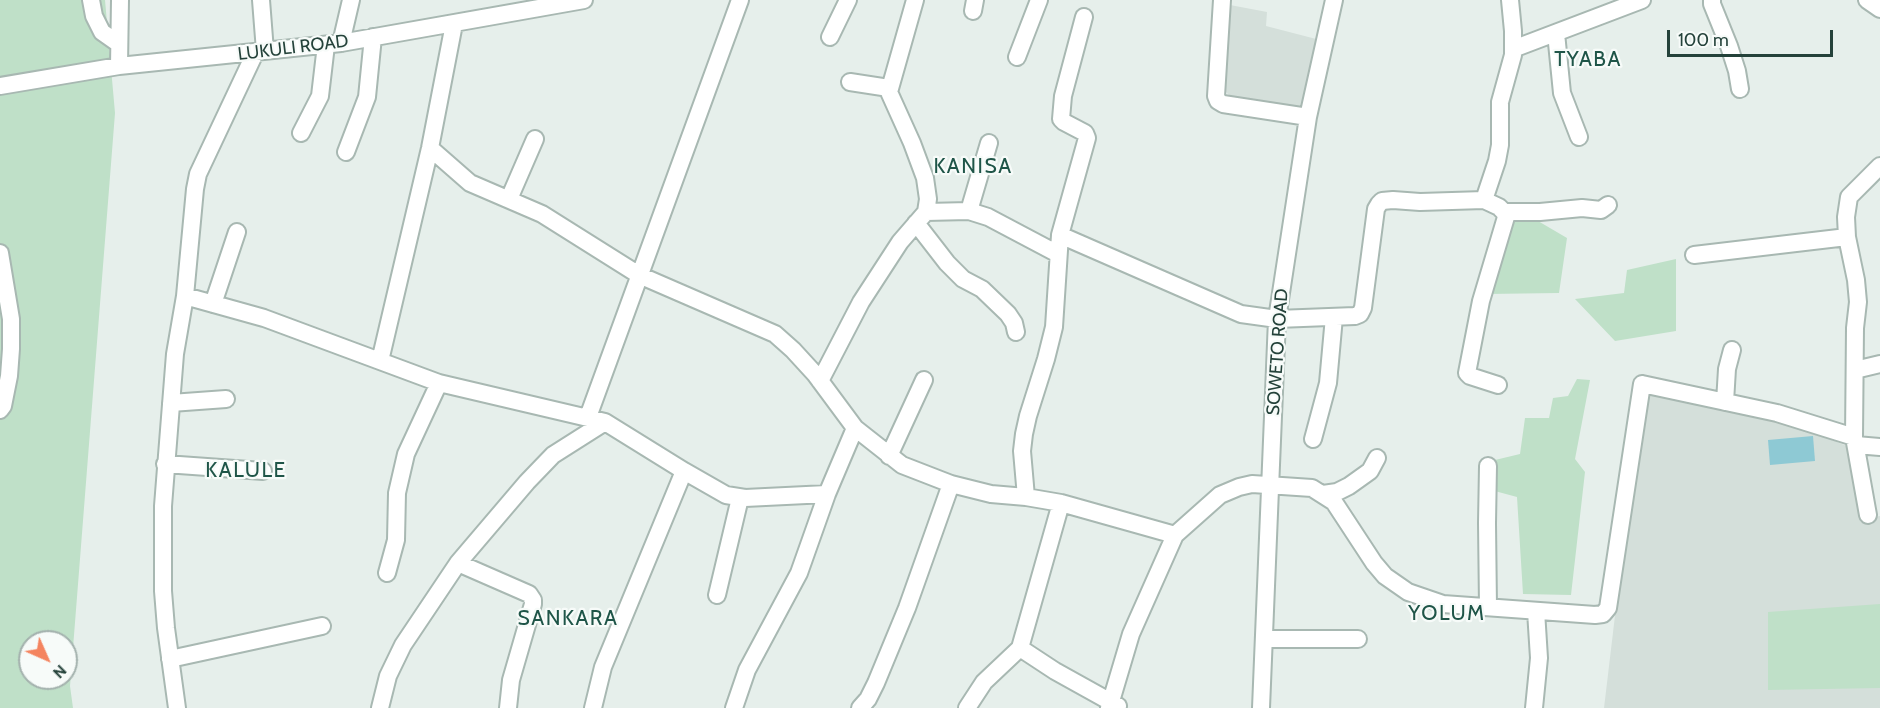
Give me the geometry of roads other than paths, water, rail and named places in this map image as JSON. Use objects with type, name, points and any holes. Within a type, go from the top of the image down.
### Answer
[{"type":"street","points":[[91,0],[94,16],[102,32],[119,44]]},
{"type":"street","points":[[119,66],[120,0]]},
{"type":"street","points":[[177,708],[163,591],[165,464],[176,344],[185,296],[198,174],[260,52],[261,0]]},
{"type":"street","points":[[301,133],[320,96],[333,44],[351,0]]},
{"type":"street","name":"LUKULI ROAD","points":[[0,86],[119,66],[333,44],[454,24],[502,7],[584,0]]},
{"type":"street","points":[[380,708],[390,671],[403,645],[458,563],[553,455],[596,420],[639,275],[740,0]]},
{"type":"street","points":[[830,37],[848,0]]},
{"type":"street","points":[[820,381],[861,302],[900,242],[921,218],[928,200],[925,178],[889,92],[915,0]]},
{"type":"street","points":[[1017,57],[1039,0]]},
{"type":"street","points":[[1222,0],[1216,96],[1218,101],[1223,104],[1308,117]]},
{"type":"street","name":"SOWETO ROAD","points":[[1261,708],[1277,319],[1308,117],[1334,0]]},
{"type":"street","points":[[1484,200],[1499,153],[1500,102],[1513,49],[1510,0]]},
{"type":"street","points":[[1513,49],[1642,0]]},
{"type":"street","points":[[1712,0],[1732,54],[1740,89]]},
{"type":"street","points":[[1867,0],[1880,9]]},
{"type":"street","points":[[1026,497],[1023,443],[1028,416],[1054,327],[1060,235],[1087,138],[1085,133],[1060,119],[1063,96],[1084,17]]},
{"type":"street","points":[[380,361],[430,148],[454,24]]},
{"type":"street","points":[[1556,33],[1562,93],[1579,137]]},
{"type":"street","points":[[346,152],[368,97],[373,37]]},
{"type":"street","points":[[850,82],[889,88]]},
{"type":"street","points":[[509,200],[535,139]]},
{"type":"street","points":[[969,211],[989,143]]},
{"type":"street","points":[[430,148],[470,183],[547,216],[639,275],[775,334],[793,350],[820,381],[855,428],[902,465],[951,484],[991,494],[1061,503],[1175,535]]},
{"type":"street","points":[[1868,515],[1855,441],[1855,328],[1858,302],[1847,237],[1846,217],[1849,197],[1880,166]]},
{"type":"street","points":[[1060,235],[1241,314],[1277,319],[1354,316],[1360,314],[1363,308],[1376,209],[1383,201],[1484,200],[1499,207],[1506,218],[1481,301],[1467,373],[1498,385]]},
{"type":"street","points":[[1504,212],[1540,212],[1582,208],[1601,210],[1608,205]]},
{"type":"street","points":[[921,218],[969,211],[988,217],[1058,254]]},
{"type":"street","points":[[921,218],[955,271],[963,279],[982,289],[1008,314],[1014,323],[1016,332]]},
{"type":"street","points":[[213,304],[237,232]]},
{"type":"street","points":[[1694,255],[1847,237]]},
{"type":"street","points":[[0,253],[11,319],[3,406],[0,410]]},
{"type":"street","points":[[185,296],[264,318],[439,383],[596,420],[726,495],[740,498],[827,494]]},
{"type":"street","points":[[1313,439],[1328,383],[1334,317]]},
{"type":"street","points":[[1725,402],[1727,369],[1732,350]]},
{"type":"street","points":[[1855,370],[1880,364]]},
{"type":"street","points":[[888,456],[924,380]]},
{"type":"street","points":[[387,573],[396,540],[397,492],[406,454],[439,383]]},
{"type":"street","points":[[1020,648],[1114,706],[1131,634],[1175,535],[1220,495],[1252,484],[1312,488],[1323,494],[1334,502],[1385,576],[1408,592],[1443,604],[1603,614],[1608,608],[1642,384],[1777,413],[1855,441],[1880,447]]},
{"type":"street","points":[[171,403],[226,399]]},
{"type":"street","points":[[734,708],[747,670],[799,573],[827,494],[855,428]]},
{"type":"street","points":[[1323,494],[1337,492],[1349,486],[1370,471],[1377,458]]},
{"type":"street","points":[[165,464],[263,471]]},
{"type":"street","points":[[1488,466],[1488,607]]},
{"type":"street","points":[[593,708],[603,667],[684,471]]},
{"type":"street","points":[[860,708],[868,699],[876,683],[907,608],[951,484]]},
{"type":"street","points":[[717,595],[740,498]]},
{"type":"street","points":[[967,708],[984,682],[1020,648],[1061,503]]},
{"type":"street","points":[[458,563],[529,594],[533,600],[511,680],[508,708]]},
{"type":"street","points":[[1534,708],[1539,658],[1536,611]]},
{"type":"street","points":[[170,659],[322,626]]},
{"type":"street","points":[[1264,639],[1358,639]]},
{"type":"water","points":[[1813,436],[1815,461],[1770,465],[1768,440]]},
{"type":"district","name":"TYABA","points":[[1588,60]]},
{"type":"district","name":"KANISA","points":[[973,167]]},
{"type":"district","name":"KALULE","points":[[246,471]]},
{"type":"district","name":"YOLUM","points":[[1447,614]]},
{"type":"district","name":"SANKARA","points":[[568,619]]}]
